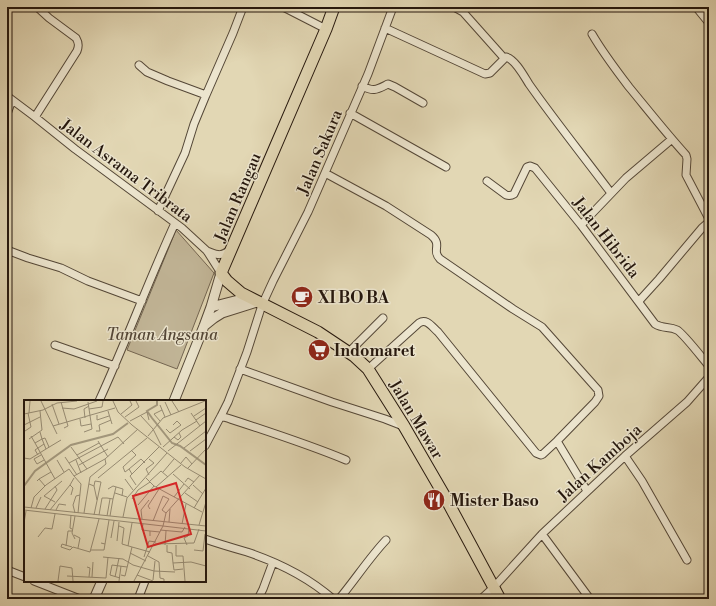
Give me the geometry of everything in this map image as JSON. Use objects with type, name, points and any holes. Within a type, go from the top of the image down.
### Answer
[{"type":"main road","name":"Jalan Rangau","points":[[226,262],[326,29],[334,7]]},
{"type":"main road","name":"Jalan Mawar","points":[[226,262],[227,281],[241,293],[318,332],[360,360],[368,369],[404,426],[444,495],[500,599]]},
{"type":"street","points":[[35,117],[79,47],[76,38],[37,7]]},
{"type":"street","points":[[158,210],[184,153],[194,124],[243,7]]},
{"type":"street","points":[[283,7],[326,29]]},
{"type":"street","name":"Jalan Sakura","points":[[206,444],[222,416],[247,352],[256,301],[273,281],[308,212],[362,86],[393,7]]},
{"type":"street","points":[[454,7],[463,12],[504,58]]},
{"type":"street","points":[[696,7],[709,23]]},
{"type":"street","points":[[385,28],[485,74],[492,72],[504,58],[510,58],[611,193]]},
{"type":"street","points":[[592,34],[599,47],[653,117],[686,155],[686,175],[709,219]]},
{"type":"street","points":[[139,65],[147,72],[206,95]]},
{"type":"street","points":[[362,86],[370,90],[377,89],[388,84],[423,103]]},
{"type":"street","points":[[7,114],[10,98]]},
{"type":"street","name":"Jalan Asrama Tribrata","points":[[10,98],[75,149],[182,228],[207,251],[226,262]]},
{"type":"street","points":[[350,113],[446,166]]},
{"type":"street","points":[[581,225],[626,178],[672,139]]},
{"type":"street","name":"Jalan Hibrida","points":[[487,181],[506,195],[512,196],[527,168],[533,166],[581,225],[655,324],[672,328],[680,332],[709,366]]},
{"type":"street","points":[[325,173],[386,206],[435,238],[438,245],[436,251],[440,259],[542,327],[598,390],[599,396],[557,441],[543,454],[538,454],[438,332],[426,321],[419,323],[368,369]]},
{"type":"street","points":[[639,301],[702,228],[709,222]]},
{"type":"street","points":[[99,400],[175,223]]},
{"type":"street","points":[[7,250],[61,268],[88,281],[142,301]]},
{"type":"street","points":[[207,251],[220,255],[223,254],[226,262]]},
{"type":"street","points":[[216,254],[226,262]]},
{"type":"street","name":"Jalan Rangau","points":[[174,400],[204,326],[226,262]]},
{"type":"street","points":[[211,307],[256,301]]},
{"type":"street","points":[[204,326],[222,313],[256,301]]},
{"type":"street","points":[[349,352],[383,318]]},
{"type":"street","points":[[55,345],[115,366]]},
{"type":"street","points":[[240,369],[404,426]]},
{"type":"street","name":"Jalan Kamboja","points":[[481,599],[494,587],[542,534],[625,456],[687,402],[709,378]]},
{"type":"street","points":[[222,416],[274,433],[346,460]]},
{"type":"street","points":[[557,441],[587,491]]},
{"type":"street","points":[[625,456],[642,481],[687,560]]},
{"type":"street","points":[[542,534],[590,599]]},
{"type":"street","points":[[206,539],[248,552],[273,562],[306,579],[334,599]]},
{"type":"street","points":[[339,599],[377,549],[386,540]]},
{"type":"street","points":[[258,599],[273,562]]},
{"type":"street","points":[[7,570],[24,578]]},
{"type":"street","points":[[37,582],[80,599]]},
{"type":"street","points":[[94,599],[102,582]]},
{"type":"street","points":[[138,599],[145,582]]},
{"type":"green space","name":"Taman Angsana","points":[[176,230],[214,273],[177,369],[127,350]]},
{"type":"place","name":"XI BO BA","points":[[302,297]]},
{"type":"place","name":"Indomaret","points":[[319,350]]},
{"type":"place","name":"Mister Baso","points":[[434,500]]}]
